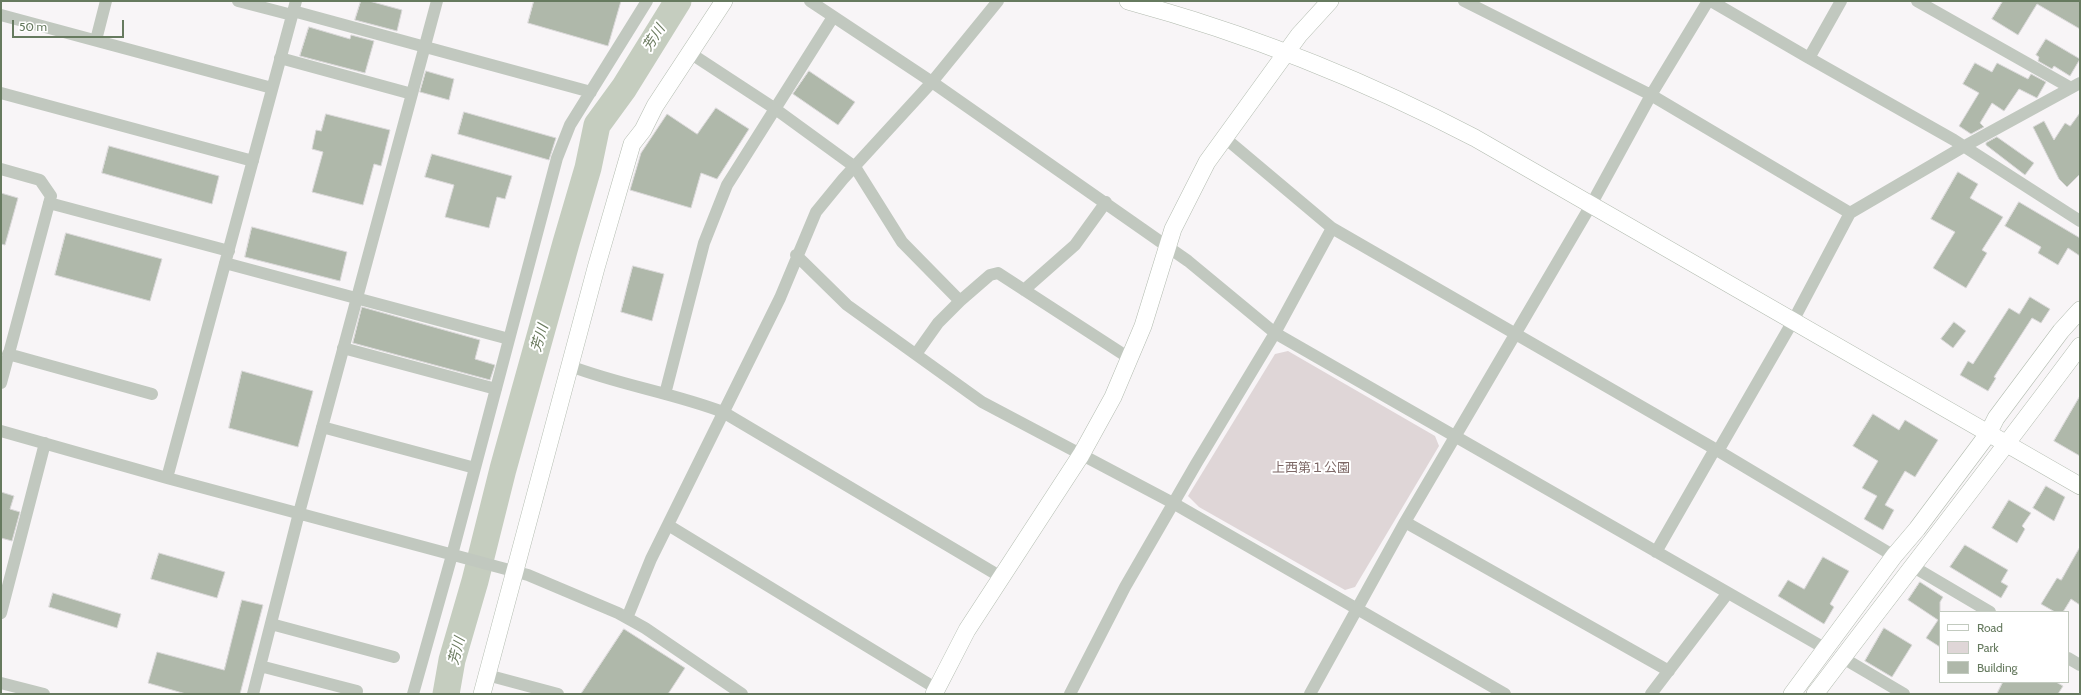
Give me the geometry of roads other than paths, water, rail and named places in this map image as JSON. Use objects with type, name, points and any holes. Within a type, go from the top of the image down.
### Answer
[{"type":"street","points":[[96,40],[106,1]]},
{"type":"street","points":[[238,1],[294,9],[424,47],[591,92]]},
{"type":"street","points":[[252,694],[343,348],[437,1]]},
{"type":"street","points":[[413,694],[455,555],[475,468],[557,158],[570,125],[647,1]]},
{"type":"street","points":[[482,694],[510,570],[570,366],[596,268],[632,144],[724,1]]},
{"type":"street","points":[[810,1],[932,82],[1106,202],[1188,261],[1275,333],[1727,594],[1826,649]]},
{"type":"street","points":[[627,618],[668,525],[780,298],[796,255],[816,212],[932,82],[998,1]]},
{"type":"street","points":[[1128,1],[1222,28],[1287,52],[1376,88],[1417,108],[1475,138],[2080,486]]},
{"type":"street","points":[[668,525],[936,692],[967,630],[1081,455],[1113,396],[1143,326],[1167,246],[1190,192],[1207,162],[1287,52],[1330,1]]},
{"type":"street","points":[[1464,1],[1651,95],[1850,213]]},
{"type":"street","points":[[1310,694],[1405,522],[1591,205],[1651,95],[1709,1],[1954,140],[2080,221]]},
{"type":"street","points":[[1809,58],[1841,1]]},
{"type":"street","points":[[1917,1],[2075,86]]},
{"type":"street","points":[[167,478],[294,9]]},
{"type":"street","points":[[1,15],[272,88]]},
{"type":"street","points":[[665,394],[704,243],[727,185],[832,16]]},
{"type":"street","points":[[690,53],[774,108],[855,167],[902,242],[960,300]]},
{"type":"street","points":[[280,58],[412,94]]},
{"type":"street","points":[[1656,552],[1794,321],[1850,213],[1963,147],[2075,86]]},
{"type":"street","points":[[1,93],[253,161]]},
{"type":"street","points":[[1224,138],[1332,228],[1716,450],[1894,556]]},
{"type":"street","points":[[1,169],[40,180],[51,196],[1,383]]},
{"type":"street","points":[[49,202],[357,298],[509,339]]},
{"type":"street","points":[[1024,290],[1075,245],[1106,202]]},
{"type":"street","points":[[1070,694],[1125,587],[1173,503],[1275,333],[1332,228]]},
{"type":"street","points":[[796,255],[842,301],[982,402],[1173,503],[1505,694]]},
{"type":"street","points":[[916,354],[938,323],[960,300],[994,273],[1003,275],[1129,358]]},
{"type":"street","points":[[1792,694],[1894,556],[1917,529],[1988,434],[1996,418],[2060,331],[2080,310]]},
{"type":"street","points":[[1816,694],[1912,566],[2008,444],[2080,346]]},
{"type":"street","points":[[343,348],[496,389]]},
{"type":"street","points":[[8,354],[152,394]]},
{"type":"street","points":[[570,366],[600,377],[701,403],[723,412],[1001,577]]},
{"type":"street","points":[[322,427],[475,468]]},
{"type":"street","points":[[1,431],[167,478],[536,578],[627,618],[645,628],[742,694]]},
{"type":"street","points":[[1,613],[45,443]]},
{"type":"street","points":[[1405,522],[1669,671]]},
{"type":"street","points":[[1912,566],[1988,611]]},
{"type":"street","points":[[1651,694],[1727,594]]},
{"type":"street","points":[[271,624],[394,657]]},
{"type":"street","points":[[1843,658],[1904,694]]},
{"type":"street","points":[[2069,659],[2080,665]]},
{"type":"street","points":[[260,666],[357,691]]},
{"type":"street","points":[[487,674],[558,694]]},
{"type":"street","points":[[1,682],[44,694]]},
{"type":"waterway","name":"芳川","points":[[446,694],[452,660],[475,581],[503,469],[588,168],[597,125],[624,88],[678,1]]},
{"type":"park label","name":"上西第１公園","points":[[1311,468]]}]
